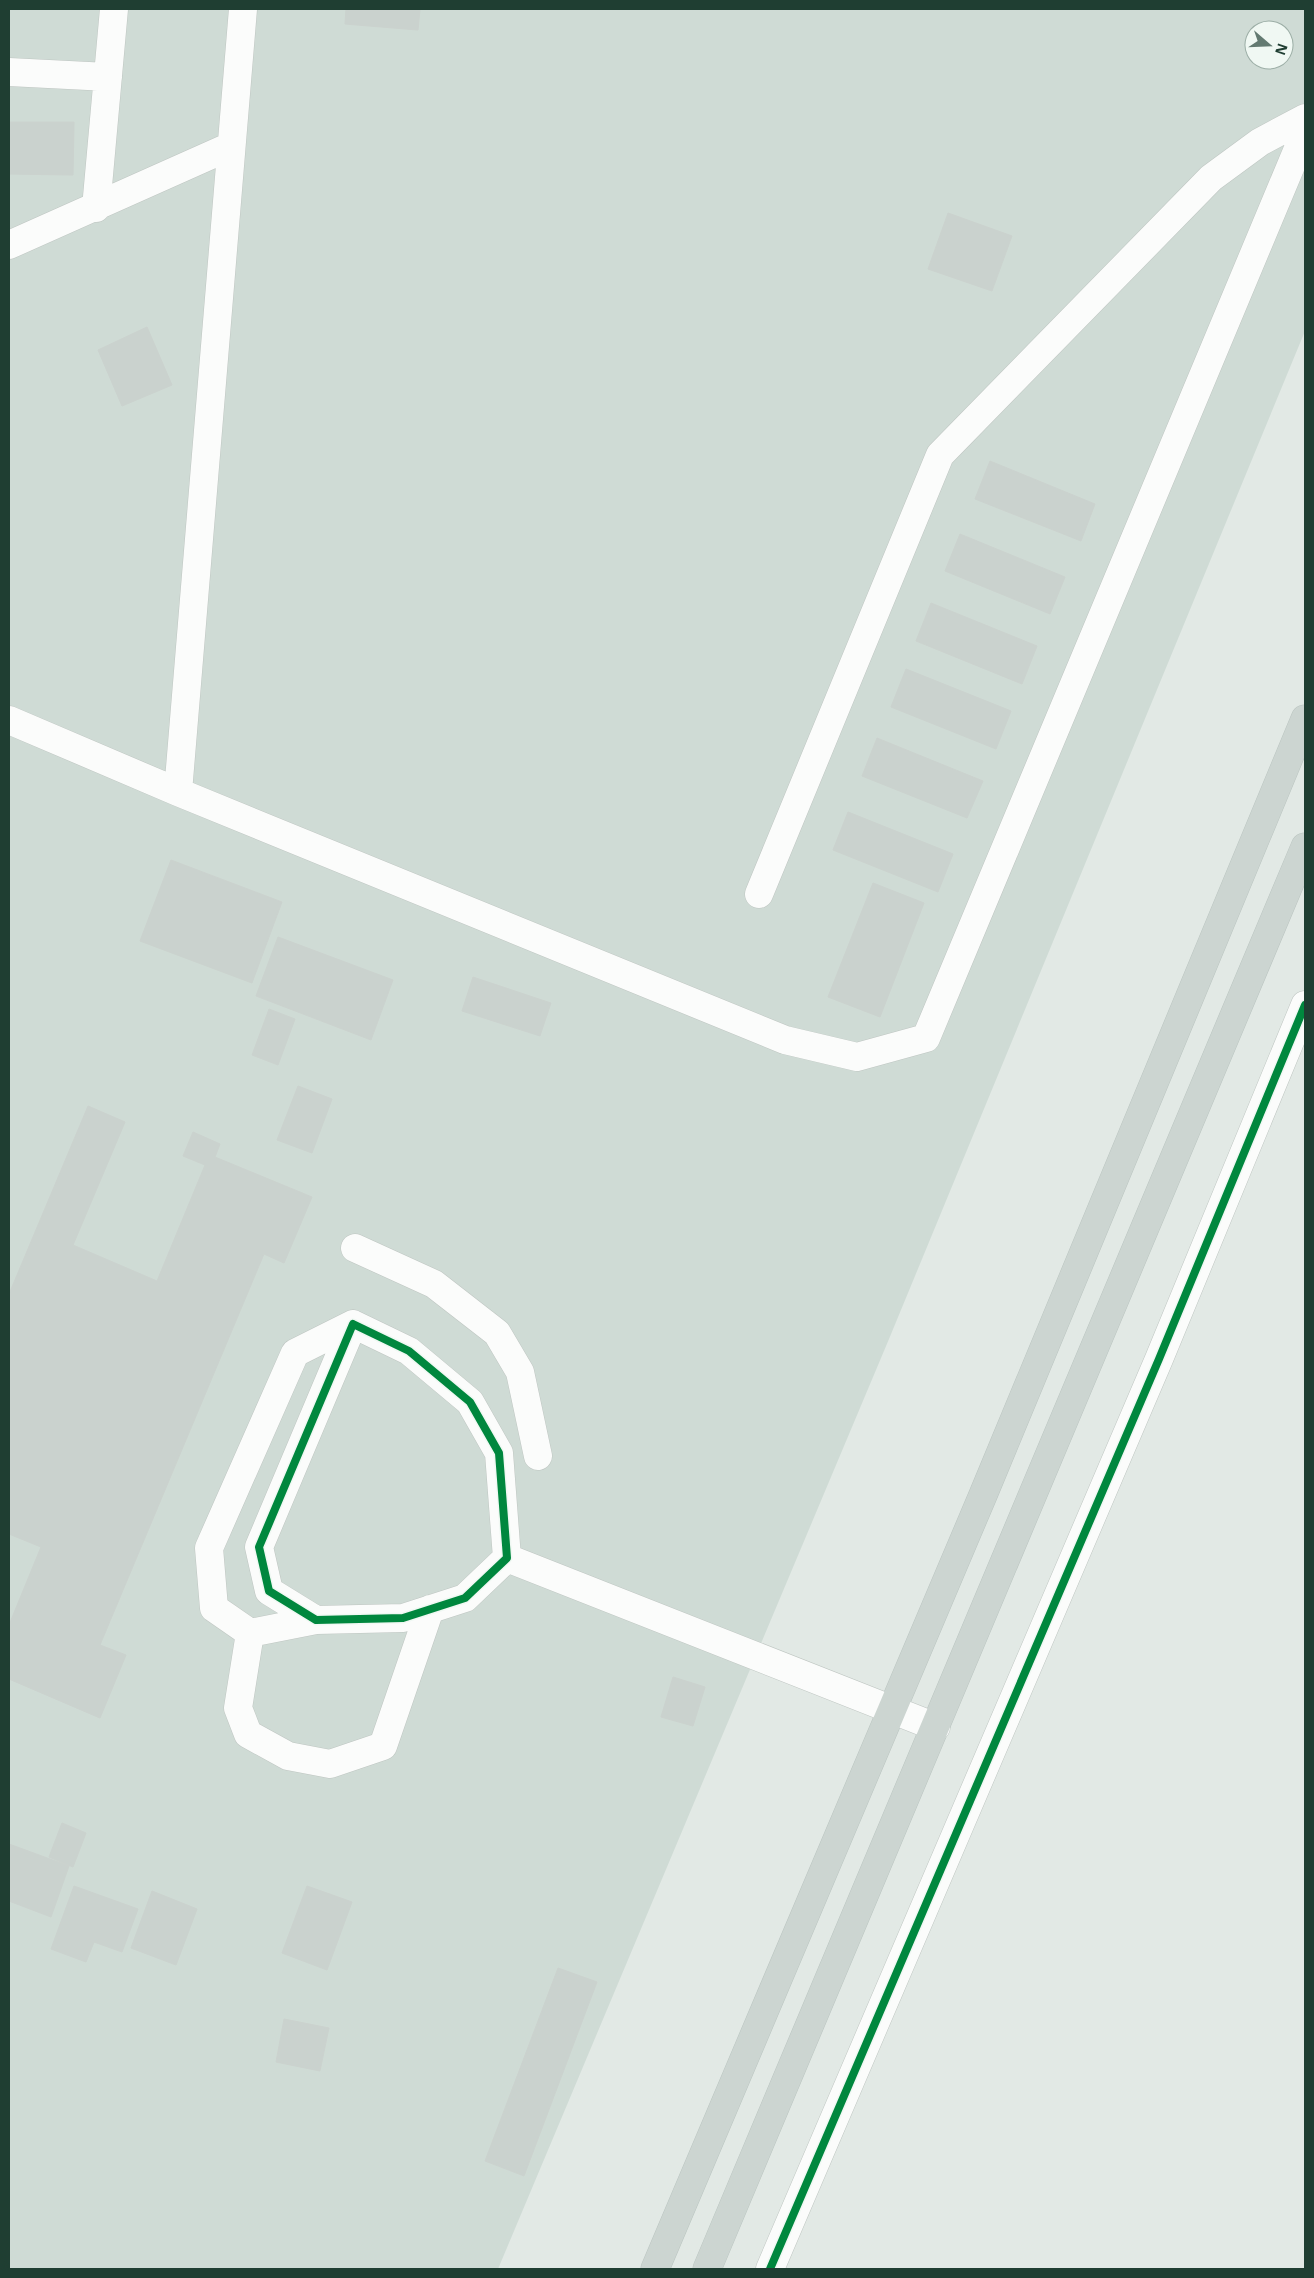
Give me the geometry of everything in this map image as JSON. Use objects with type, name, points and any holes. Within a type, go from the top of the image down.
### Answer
[{"type":"main road","points":[[654,2269],[987,1486],[1305,719]]},
{"type":"main road","points":[[707,2269],[1305,846]]},
{"type":"street","points":[[96,208],[114,9]]},
{"type":"street","points":[[178,792],[242,9]]},
{"type":"street","points":[[9,72],[108,77]]},
{"type":"street","points":[[759,894],[940,455],[1211,178],[1260,142],[1305,118]]},
{"type":"street","points":[[9,720],[178,792],[785,1040],[857,1057],[926,1038],[1305,132]]},
{"type":"street","points":[[9,244],[96,208],[231,146]]},
{"type":"street","points":[[770,2269],[1159,1358],[1305,1005]]},
{"type":"street","points":[[355,1248],[434,1284],[497,1333],[520,1372],[538,1456]]},
{"type":"street","points":[[353,1324],[409,1351],[470,1402],[499,1453],[507,1558]]},
{"type":"street","points":[[353,1324],[295,1353],[209,1548],[214,1608],[250,1633],[316,1620],[403,1618],[465,1598],[507,1558]]},
{"type":"street","points":[[316,1620],[270,1591],[259,1547],[353,1324]]},
{"type":"street","points":[[507,1558],[936,1726]]},
{"type":"street","points":[[250,1633],[238,1708],[248,1734],[288,1756],[330,1764],[383,1746],[430,1609]]},
{"type":"shaded area","points":[[9,9],[1305,9],[1305,331],[889,1339],[498,2269],[9,2269]]},
{"type":"building","points":[[346,9],[420,9],[418,30],[345,24]]},
{"type":"building","points":[[9,122],[74,122],[73,175],[9,174]]},
{"type":"building","points":[[948,213],[1012,236],[992,291],[928,269]]},
{"type":"building","points":[[147,327],[172,385],[122,406],[98,350]]},
{"type":"building","points":[[990,461],[1095,504],[1081,541],[975,499]]},
{"type":"building","points":[[960,534],[1065,577],[1050,614],[945,571]]},
{"type":"building","points":[[931,603],[1037,646],[1022,684],[916,641]]},
{"type":"building","points":[[906,669],[1011,711],[996,749],[891,707]]},
{"type":"building","points":[[877,738],[983,781],[967,818],[862,776]]},
{"type":"building","points":[[848,812],[953,854],[938,892],[833,850]]},
{"type":"building","points":[[171,860],[282,902],[252,983],[140,941]]},
{"type":"building","points":[[873,883],[924,903],[880,1017],[828,997]]},
{"type":"building","points":[[278,937],[393,980],[371,1040],[256,996]]},
{"type":"building","points":[[473,977],[551,1003],[540,1036],[462,1011]]},
{"type":"building","points":[[269,1009],[295,1019],[278,1065],[252,1055]]},
{"type":"building","points":[[298,1086],[332,1099],[312,1153],[277,1140]]},
{"type":"building","points":[[88,1106],[125,1122],[73,1245],[157,1281],[205,1165],[183,1156],[193,1132],[220,1144],[215,1157],[312,1197],[284,1263],[264,1254],[100,1645],[126,1655],[100,1718],[9,1679],[9,1625],[41,1547],[9,1534],[9,1294]]},
{"type":"building","points":[[673,1677],[705,1687],[693,1726],[661,1717]]},
{"type":"building","points":[[62,1823],[86,1833],[73,1867],[49,1857]]},
{"type":"building","points":[[9,1844],[69,1866],[51,1917],[9,1901]]},
{"type":"building","points":[[74,1886],[138,1909],[122,1952],[94,1942],[86,1962],[51,1949]]},
{"type":"building","points":[[307,1886],[352,1902],[327,1970],[282,1953]]},
{"type":"building","points":[[152,1891],[197,1909],[176,1965],[131,1948]]},
{"type":"building","points":[[558,1968],[597,1982],[524,2176],[485,2161]]},
{"type":"building","points":[[284,2019],[329,2028],[320,2071],[276,2062]]},
{"type":"cycle path","points":[[770,2269],[1159,1359],[1305,1005]]},
{"type":"cycle path","points":[[353,1324],[409,1351],[470,1402],[499,1453],[507,1558],[465,1598],[403,1618],[316,1620],[269,1591],[259,1547],[353,1324]]}]
